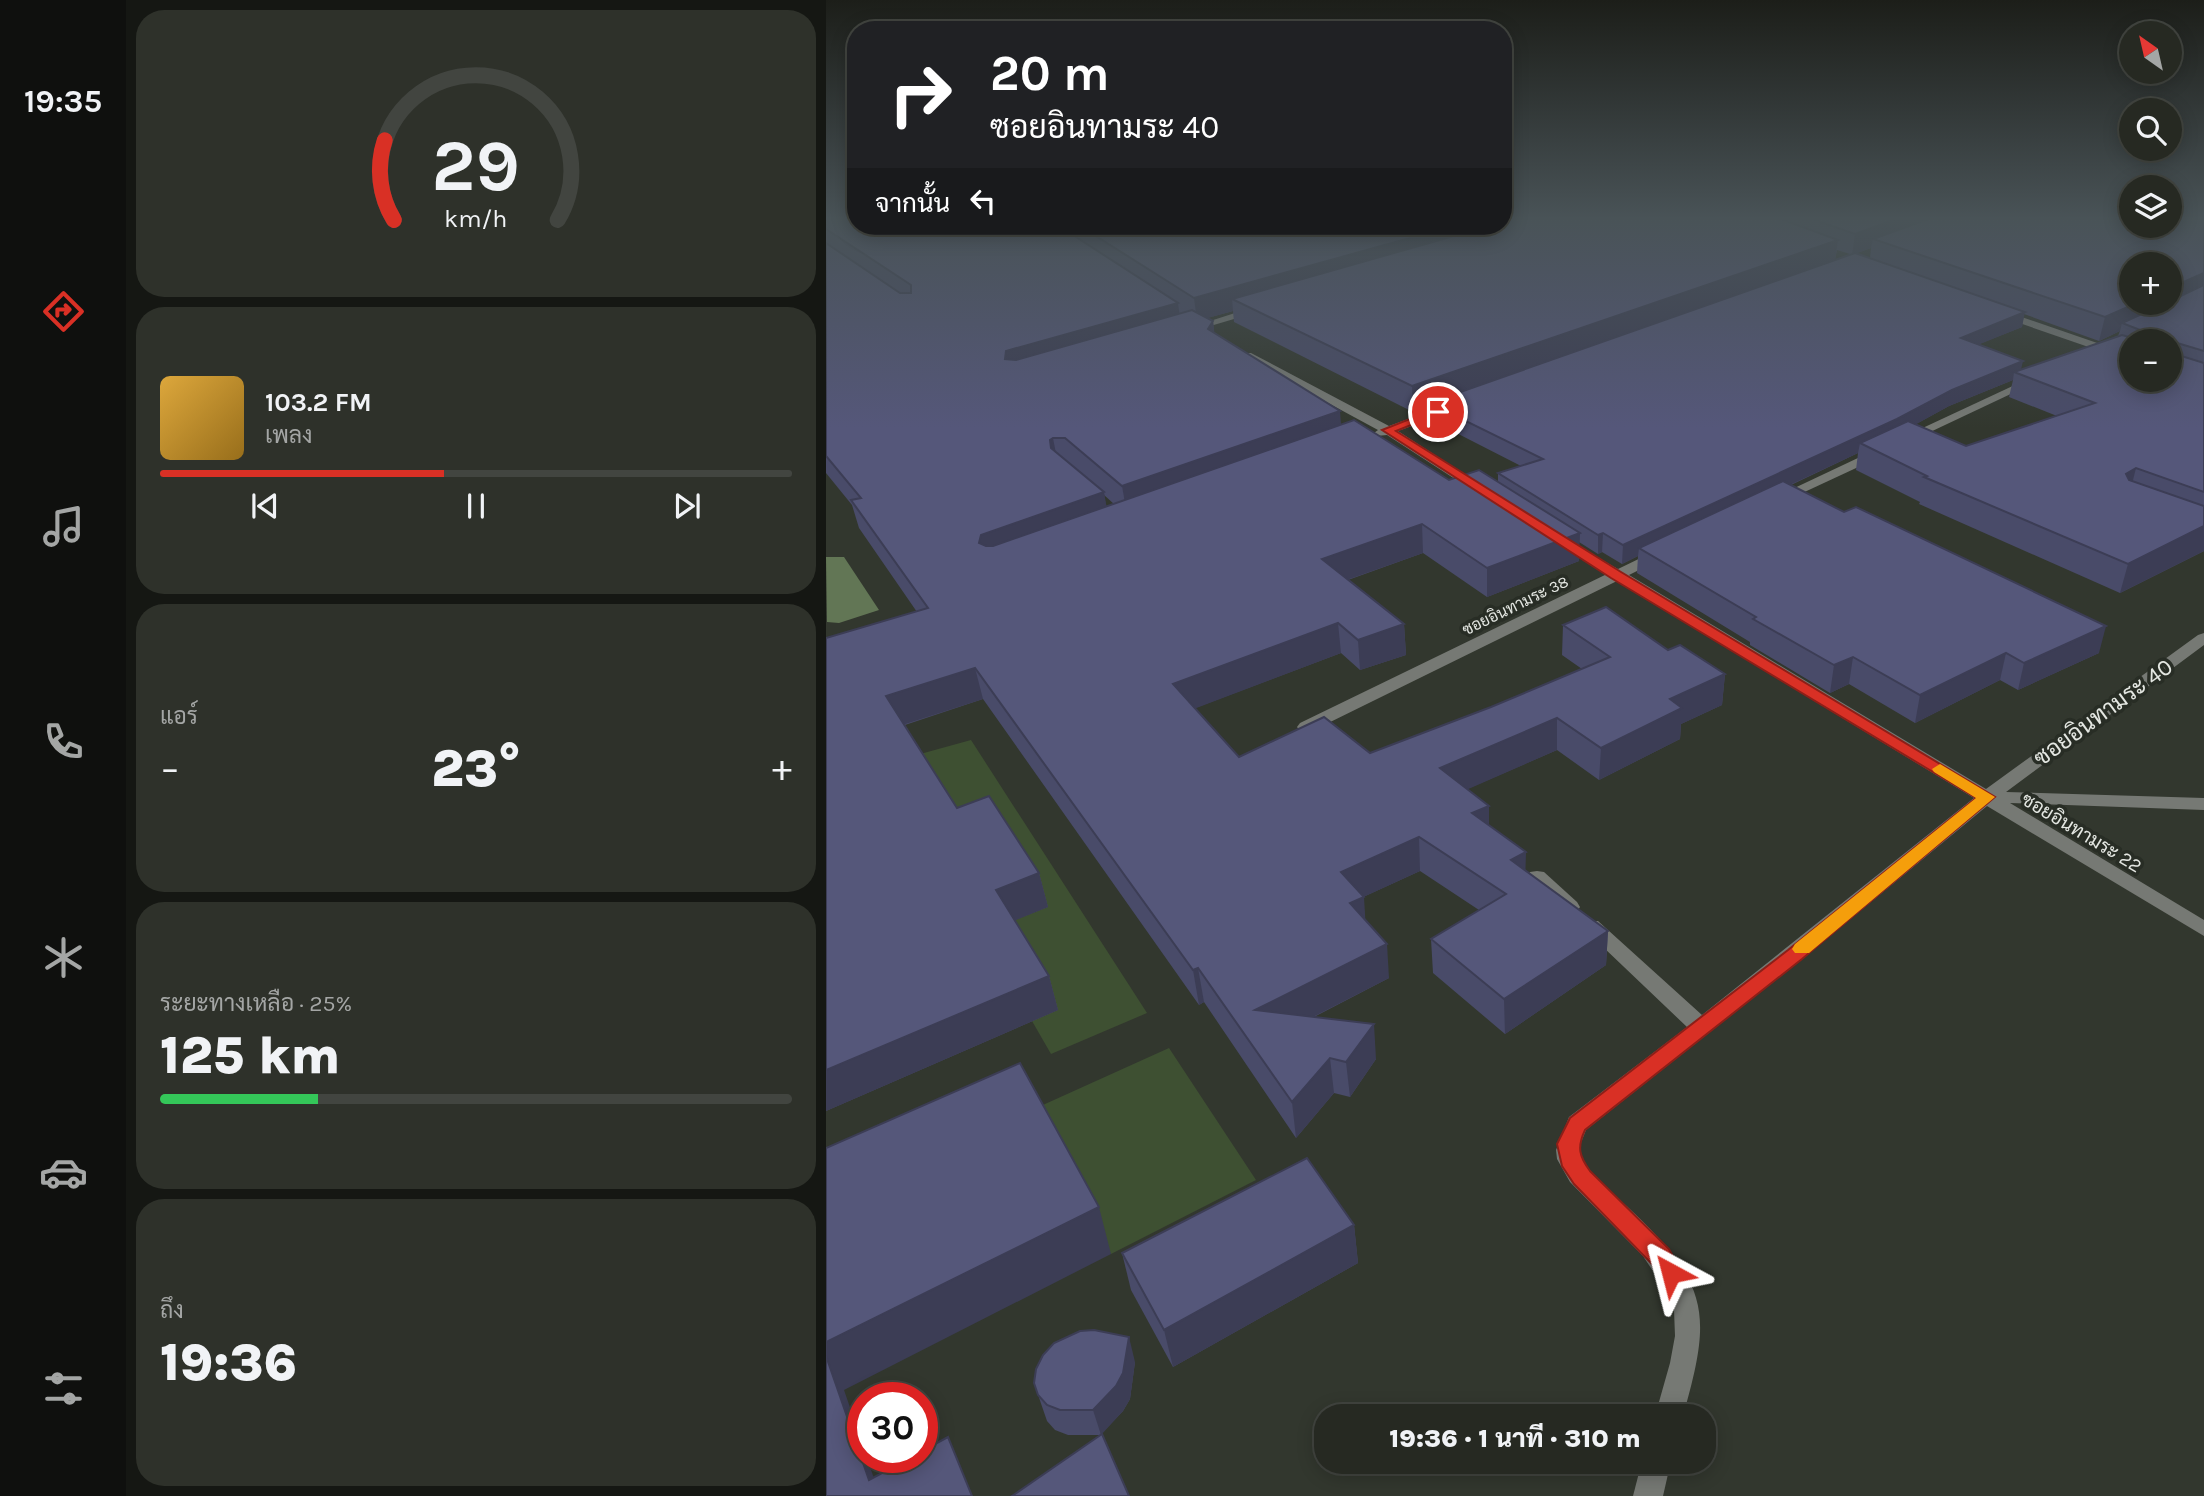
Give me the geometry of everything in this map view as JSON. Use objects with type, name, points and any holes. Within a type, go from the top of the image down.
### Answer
[{"type":"street","points":[[1273,305],[1187,326],[1225,343],[1388,430],[1490,496]]},
{"type":"street","points":[[1996,312],[2119,355]]},
{"type":"street","points":[[2081,356],[2119,338]]},
{"type":"street","points":[[1767,504],[2043,374]]},
{"type":"street","points":[[1361,440],[1466,402]]},
{"type":"street","name":"ซอยอินทามระ 22","points":[[1547,532],[2204,929]]},
{"type":"street","name":"ซอยอินทามระ 38","points":[[1298,731],[1666,552]]},
{"type":"street","name":"ซอยอินทามระ 40","points":[[1672,1404],[1687,1347],[1688,1314],[1681,1289],[1661,1256],[1582,1178],[1569,1160],[1568,1144],[1577,1124],[1702,1028],[1987,797],[2204,638]]},
{"type":"street","points":[[1987,797],[2204,804]]},
{"type":"street","points":[[1537,877],[1702,1028]]},
{"type":"street","points":[[1648,1496],[1654,1474]]},
{"type":"green space","points":[[826,557],[844,557],[879,610],[839,623],[827,622]]},
{"type":"green space","points":[[971,740],[1147,1013],[1051,1054],[1032,1021],[913,756]]},
{"type":"green space","points":[[1169,1048],[1256,1180],[1111,1254],[1034,1109]]},
{"type":"building","points":[[826,288],[892,288],[900,293],[911,293],[911,288],[1155,288],[1178,303],[1006,351],[1005,359],[1016,360],[1192,310],[1213,321],[1208,329],[1340,411],[1122,486],[1065,438],[1053,438],[1050,440],[1051,448],[1104,492],[981,535],[979,543],[986,546],[993,546],[1354,420],[1449,480],[1479,470],[1580,533],[1487,568],[1422,524],[1322,559],[1404,624],[1358,640],[1338,623],[1173,684],[1239,757],[1324,717],[1370,753],[1491,707],[1610,657],[1563,625],[1606,607],[1668,650],[1680,645],[1725,674],[1670,699],[1682,708],[1601,748],[1557,718],[1440,768],[1489,806],[1472,813],[1526,852],[1511,860],[1608,931],[1504,999],[1431,939],[1506,894],[1419,837],[1341,872],[1364,897],[1350,903],[1387,944],[1255,1010],[1374,1024],[1346,1062],[1330,1058],[1292,1102],[1198,968],[1193,970],[975,668],[886,696],[957,808],[989,796],[1039,873],[996,890],[1049,976],[826,1070],[826,638],[928,608],[851,500],[861,498],[826,456]]},
{"type":"building","points":[[1178,288],[1231,288],[1194,298]]},
{"type":"building","points":[[1271,288],[1698,288],[1412,386],[1232,299]]},
{"type":"building","points":[[1756,288],[1955,288],[2025,312],[1961,338],[2023,361],[1952,390],[1897,419],[1623,545],[1603,533],[1598,535],[1498,473],[1543,459],[1429,403]]},
{"type":"building","points":[[2018,288],[2119,288],[2119,311],[2105,317]]},
{"type":"building","points":[[2204,288],[2204,351],[2182,344],[2182,329],[2137,329],[2122,323],[2140,315],[2182,315],[2182,295]]},
{"type":"building","points":[[2119,336],[2119,392],[2182,392],[2182,356],[2204,363],[2204,492],[2136,468],[2126,474],[2129,480],[2204,506],[2204,526],[2128,564],[1924,477],[1927,476],[1860,443],[1908,421],[1966,446],[2095,403],[2014,372]]},
{"type":"building","points":[[1783,481],[1844,512],[1856,507],[2106,626],[2024,663],[2006,653],[1920,695],[1853,657],[1834,665],[1753,619],[1756,617],[1639,548]]},
{"type":"building","points":[[1020,1063],[1099,1207],[826,1342],[826,1148]]},
{"type":"building","points":[[1307,1158],[1354,1225],[1164,1330],[1122,1253]]},
{"type":"building","points":[[1094,1330],[1129,1337],[1123,1373],[1116,1386],[1093,1410],[1060,1410],[1047,1405],[1038,1395],[1034,1383],[1036,1369],[1043,1355],[1054,1343],[1080,1331]]},
{"type":"building","points":[[826,1356],[847,1417],[847,1473],[867,1473],[869,1480],[882,1473],[938,1473],[938,1442],[948,1437],[972,1496],[826,1496]]},
{"type":"building","points":[[1102,1434],[1129,1496],[1012,1496]]},
{"type":"slow traffic","points":[[1802,949],[1987,797],[1940,769]]},
{"type":"route","points":[[1438,412],[1388,430],[1616,575],[1987,797],[1795,954],[1577,1124],[1568,1144],[1569,1160],[1582,1178],[1661,1256],[1671,1273]]}]
